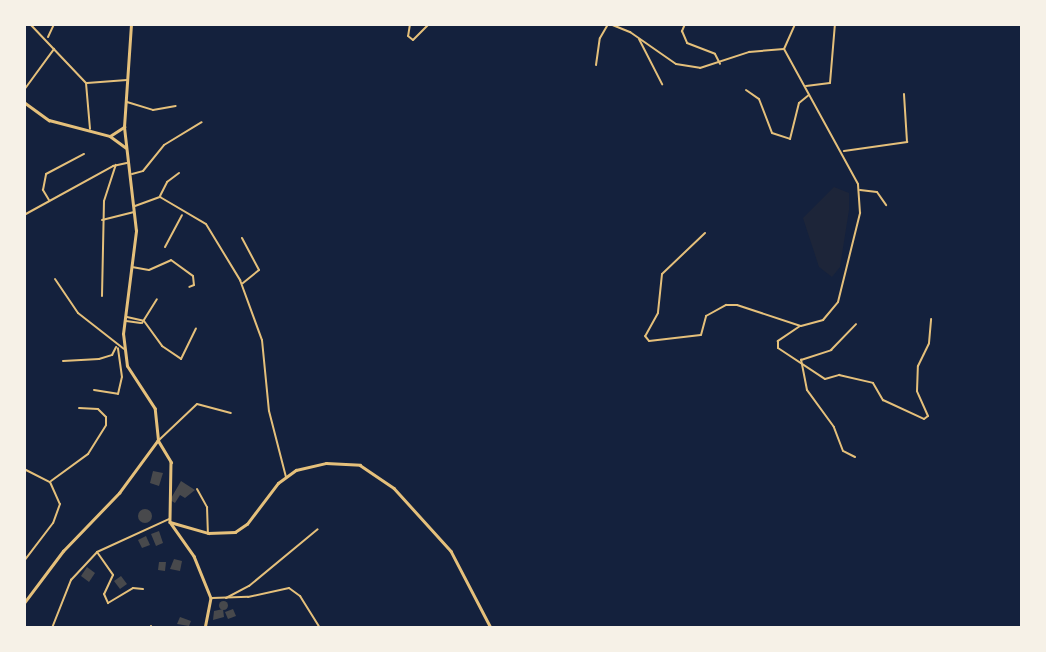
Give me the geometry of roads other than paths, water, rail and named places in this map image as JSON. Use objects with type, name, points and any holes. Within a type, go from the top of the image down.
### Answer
[{"type":"main road","points":[[132,25],[124,127],[135,212],[124,319],[125,350],[133,379],[155,409],[158,440],[171,462],[169,521],[194,555],[211,598],[205,628]]},
{"type":"main road","points":[[24,102],[49,120],[110,136],[125,147]]},
{"type":"main road","points":[[110,136],[124,127]]},
{"type":"main road","points":[[24,603],[63,551],[119,493],[158,440]]},
{"type":"main road","points":[[169,521],[208,533],[241,530],[286,477],[309,466],[338,462],[360,465],[383,477],[451,551],[491,628]]},
{"type":"street","points":[[30,24],[47,38],[86,83],[90,130]]},
{"type":"street","points":[[47,38],[54,24]]},
{"type":"street","points":[[410,24],[408,36],[413,40],[429,24]]},
{"type":"street","points":[[596,65],[598,43],[609,24],[638,38],[682,66],[720,64],[749,52],[784,49]]},
{"type":"street","points":[[685,24],[682,31],[687,43],[715,54],[720,64]]},
{"type":"street","points":[[784,49],[795,24]]},
{"type":"street","points":[[805,86],[830,83],[835,24]]},
{"type":"street","points":[[638,38],[662,84]]},
{"type":"street","points":[[24,90],[55,48]]},
{"type":"street","points":[[784,49],[843,152],[859,190],[860,213],[842,293],[823,320],[801,326],[776,344],[825,379],[839,375],[873,383],[883,400],[926,419],[917,391],[918,363],[929,343],[931,319]]},
{"type":"street","points":[[86,83],[128,80]]},
{"type":"street","points":[[746,90],[759,99],[772,134],[790,138],[799,103],[810,94]]},
{"type":"street","points":[[843,152],[874,143],[906,142],[904,94]]},
{"type":"street","points":[[126,101],[153,110],[176,106]]},
{"type":"street","points":[[131,174],[143,171],[164,145],[202,122]]},
{"type":"street","points":[[50,201],[43,190],[46,174],[83,154]]},
{"type":"street","points":[[24,215],[116,164],[128,163]]},
{"type":"street","points":[[102,296],[102,220],[116,164]]},
{"type":"street","points":[[160,197],[164,186],[179,173]]},
{"type":"street","points":[[859,190],[877,192],[886,205]]},
{"type":"street","points":[[134,206],[160,197]]},
{"type":"street","points":[[160,197],[183,214],[209,227],[242,284],[262,340],[269,379],[268,411],[286,477]]},
{"type":"street","points":[[102,220],[135,212]]},
{"type":"street","points":[[165,247],[183,214]]},
{"type":"street","points":[[705,233],[662,274],[658,313],[646,339],[701,335],[706,316],[726,305],[737,305],[801,326]]},
{"type":"street","points":[[242,239],[259,270],[242,284]]},
{"type":"street","points":[[131,267],[149,270],[171,260],[193,276],[194,285],[189,287]]},
{"type":"street","points":[[55,279],[76,311],[96,323],[117,347],[125,350]]},
{"type":"street","points":[[144,323],[157,299]]},
{"type":"street","points":[[124,319],[144,323],[162,345],[183,359],[196,328]]},
{"type":"street","points":[[802,360],[831,350],[856,324]]},
{"type":"street","points":[[63,361],[107,357],[117,347]]},
{"type":"street","points":[[94,390],[119,392],[117,347]]},
{"type":"street","points":[[802,360],[807,390],[834,427],[843,451],[855,457]]},
{"type":"street","points":[[158,440],[197,404],[231,413]]},
{"type":"street","points":[[50,482],[88,454],[106,425],[101,411],[79,408]]},
{"type":"street","points":[[24,469],[50,482],[60,499],[60,510],[24,561]]},
{"type":"street","points":[[197,489],[207,507],[208,533]]},
{"type":"street","points":[[52,628],[71,580],[97,552],[169,521]]},
{"type":"street","points":[[225,598],[249,586],[318,529]]},
{"type":"street","points":[[97,552],[113,575],[104,594],[108,603],[133,588],[143,589]]},
{"type":"street","points":[[211,598],[289,588],[300,596],[320,628]]}]
